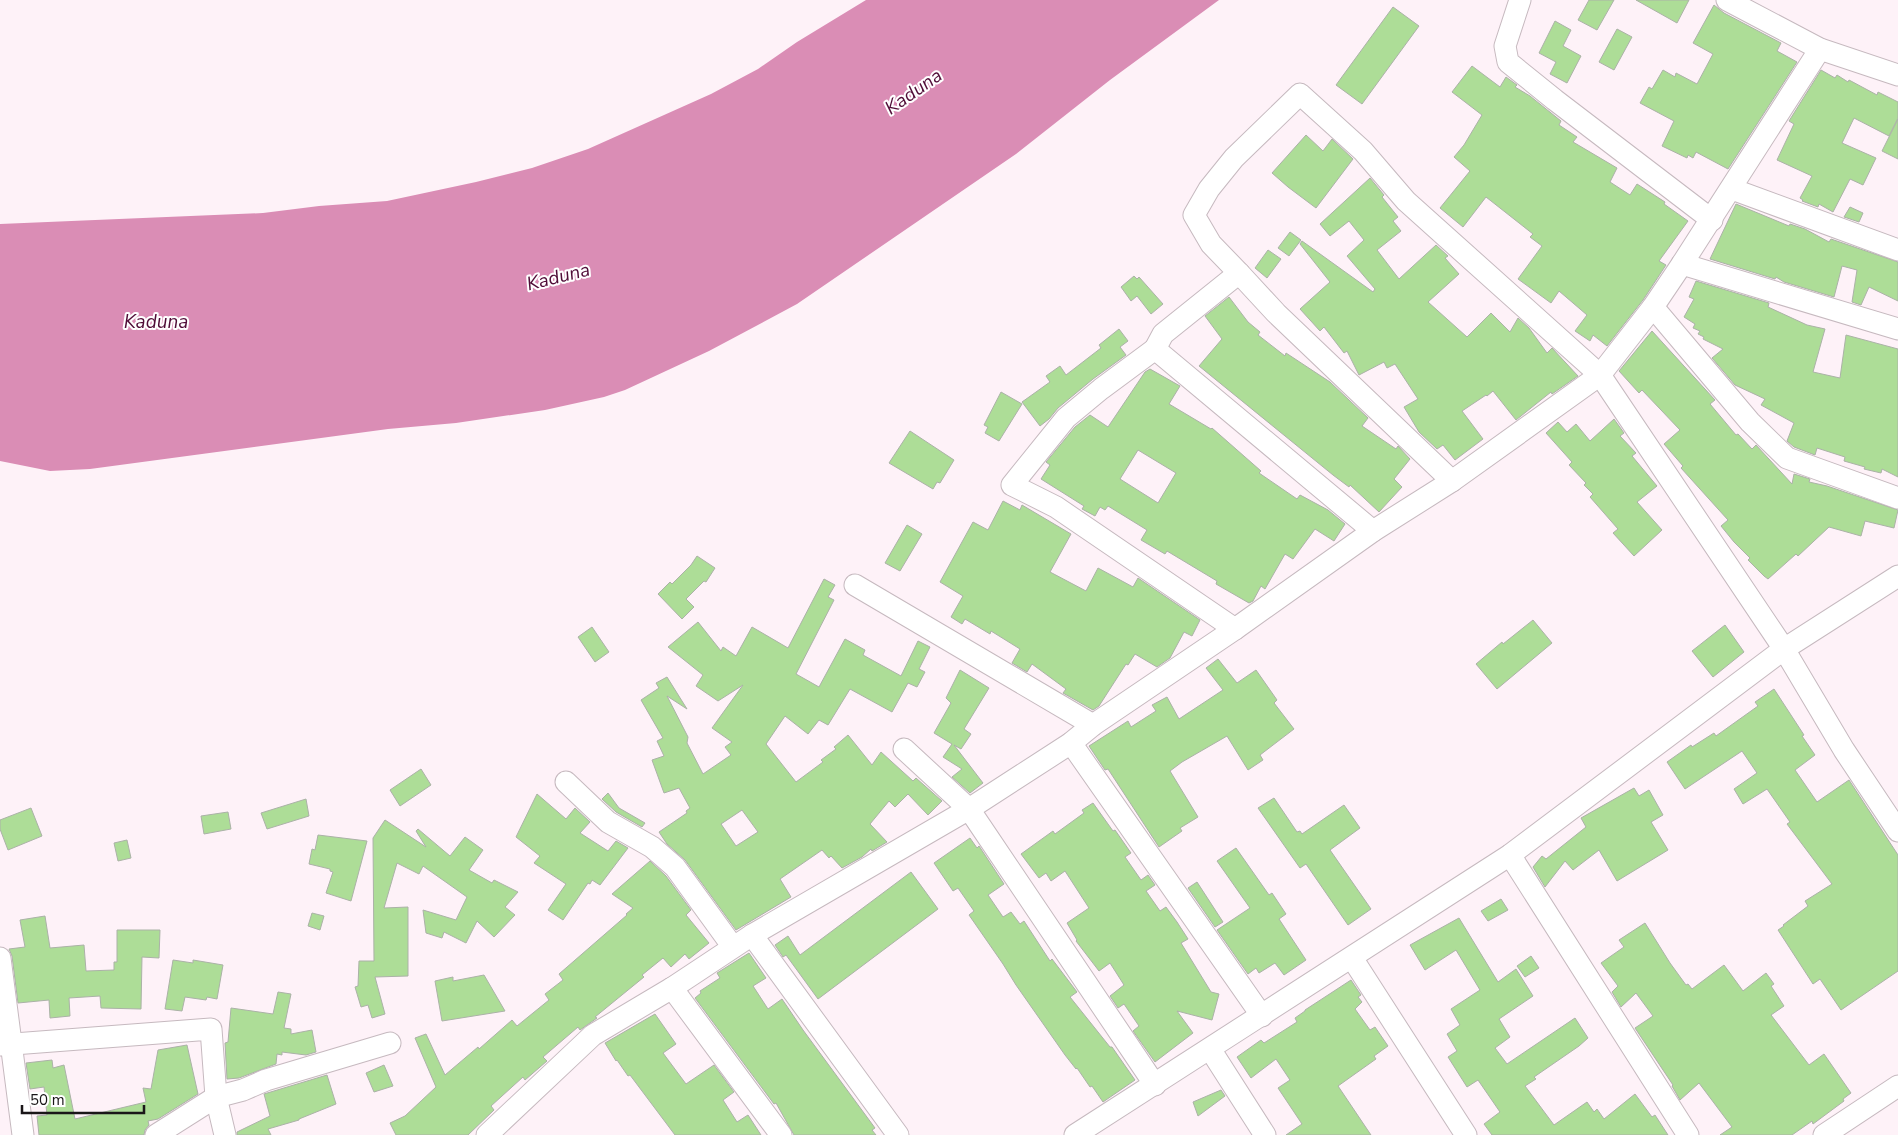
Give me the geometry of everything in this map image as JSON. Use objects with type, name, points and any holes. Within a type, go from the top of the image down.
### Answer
[{"type":"street","points":[[1520,0],[1505,46],[1508,62],[1712,220]]},
{"type":"street","points":[[1727,0],[1820,49],[1898,75]]},
{"type":"street","points":[[487,1135],[593,1035],[672,988],[752,935],[969,809],[1071,743],[1093,725],[1236,629],[1372,531],[1452,481],[1600,375],[1653,308],[1732,189],[1820,49]]},
{"type":"street","points":[[1452,481],[1276,313],[1212,244],[1194,214],[1209,189],[1234,158],[1300,94],[1363,152],[1406,201],[1600,375],[1784,649],[1844,750],[1898,831]]},
{"type":"street","points":[[1732,189],[1898,250]]},
{"type":"street","points":[[1682,264],[1898,329]]},
{"type":"street","points":[[1236,629],[1056,507],[1012,485],[1066,418],[1155,349],[1163,334],[1240,274]]},
{"type":"street","points":[[1653,308],[1750,422],[1787,458],[1898,498]]},
{"type":"street","points":[[1155,349],[1372,531]]},
{"type":"street","points":[[1076,1135],[1510,855],[1784,649],[1898,576]]},
{"type":"street","points":[[855,585],[1093,725]]},
{"type":"street","points":[[1071,743],[1262,1016]]},
{"type":"street","points":[[904,749],[969,809],[1155,1085]]},
{"type":"street","points":[[566,782],[608,822],[652,847],[675,867],[733,947]]},
{"type":"street","points":[[1510,855],[1688,1135]]},
{"type":"street","points":[[752,935],[898,1135]]},
{"type":"street","points":[[0,958],[6,1045],[23,1135]]},
{"type":"street","points":[[1352,958],[1466,1135]]},
{"type":"street","points":[[672,988],[781,1135]]},
{"type":"street","points":[[6,1045],[211,1029],[216,1097],[224,1135]]},
{"type":"street","points":[[156,1135],[216,1097],[390,1043]]},
{"type":"street","points":[[1210,1049],[1265,1135]]},
{"type":"street","points":[[1824,1135],[1898,1086]]},
{"type":"water","name":"Kaduna","points":[[866,0],[1219,0],[1110,80],[1016,154],[797,304],[709,351],[625,390],[604,397],[545,410],[90,469],[50,471],[0,461],[0,224],[263,213],[319,206],[387,201],[532,168],[588,149],[711,94],[758,69],[797,42]]},
{"type":"building","points":[[1589,0],[1614,0],[1597,30],[1578,20]]},
{"type":"building","points":[[1636,0],[1689,0],[1677,23]]},
{"type":"building","points":[[1714,5],[1724,13],[1781,43],[1777,51],[1797,62],[1728,169],[1696,152],[1693,158],[1688,155],[1687,158],[1662,146],[1674,121],[1640,103],[1649,87],[1652,89],[1663,70],[1675,77],[1676,73],[1697,84],[1713,54],[1693,43]]},
{"type":"building","points":[[1393,7],[1419,26],[1362,104],[1336,85]]},
{"type":"building","points":[[1555,21],[1571,30],[1563,46],[1581,56],[1567,83],[1550,74],[1556,62],[1539,53]]},
{"type":"building","points":[[1617,29],[1632,37],[1614,70],[1599,62]]},
{"type":"building","points":[[1472,66],[1500,87],[1506,77],[1517,85],[1515,87],[1530,96],[1561,121],[1559,125],[1577,137],[1573,142],[1617,168],[1610,182],[1630,195],[1637,184],[1665,202],[1664,204],[1688,221],[1659,261],[1666,265],[1643,300],[1607,346],[1593,335],[1590,341],[1575,331],[1587,315],[1559,291],[1551,303],[1518,279],[1542,246],[1530,237],[1533,234],[1486,197],[1463,227],[1440,208],[1470,171],[1454,157],[1464,145],[1482,115],[1452,92]]},
{"type":"building","points":[[1821,70],[1835,78],[1837,75],[1877,95],[1878,92],[1898,102],[1898,118],[1889,136],[1854,118],[1842,143],[1876,158],[1863,185],[1850,179],[1833,212],[1819,204],[1818,207],[1802,201],[1800,198],[1812,176],[1777,160],[1794,124],[1789,121]]},
{"type":"building","points":[[1898,119],[1898,159],[1882,151]]},
{"type":"building","points":[[1306,135],[1323,151],[1332,139],[1353,159],[1316,208],[1272,173]]},
{"type":"building","points":[[1370,178],[1398,217],[1393,221],[1401,231],[1377,250],[1399,279],[1436,245],[1448,256],[1445,258],[1459,274],[1428,302],[1467,337],[1491,313],[1510,332],[1518,318],[1529,328],[1547,353],[1552,348],[1578,376],[1552,394],[1551,392],[1516,420],[1493,391],[1462,411],[1483,439],[1455,460],[1443,445],[1437,449],[1419,432],[1404,407],[1418,399],[1395,364],[1387,368],[1384,362],[1359,375],[1347,351],[1344,353],[1324,327],[1320,331],[1300,309],[1330,282],[1300,244],[1302,241],[1373,292],[1375,289],[1347,256],[1364,240],[1349,221],[1330,236],[1320,224]]},
{"type":"building","points":[[1736,204],[1789,226],[1790,224],[1805,229],[1829,242],[1831,239],[1898,262],[1898,301],[1869,287],[1861,305],[1852,302],[1857,270],[1842,266],[1834,297],[1784,282],[1776,277],[1775,279],[1710,259]]},
{"type":"building","points":[[1850,207],[1863,213],[1859,222],[1844,217]]},
{"type":"building","points":[[1290,232],[1301,240],[1289,256],[1278,248]]},
{"type":"building","points":[[1268,250],[1281,259],[1267,278],[1255,268]]},
{"type":"building","points":[[1134,276],[1137,279],[1139,277],[1163,304],[1151,314],[1137,296],[1131,301],[1121,287]]},
{"type":"building","points":[[1696,281],[1769,303],[1768,307],[1807,325],[1825,329],[1813,372],[1840,378],[1846,335],[1898,349],[1898,477],[1882,469],[1881,473],[1864,469],[1865,467],[1844,461],[1845,457],[1817,448],[1815,455],[1794,447],[1787,441],[1794,423],[1761,405],[1765,399],[1735,385],[1712,358],[1723,349],[1703,339],[1704,337],[1698,334],[1700,331],[1693,328],[1695,324],[1684,317],[1694,299],[1689,297]]},
{"type":"building","points":[[1229,297],[1248,322],[1260,332],[1258,335],[1285,356],[1286,353],[1330,382],[1368,418],[1362,426],[1396,449],[1398,446],[1410,459],[1394,479],[1402,487],[1379,512],[1350,485],[1349,487],[1333,475],[1199,366],[1222,339],[1205,316]]},
{"type":"building","points":[[1119,329],[1128,341],[1120,347],[1126,355],[1093,379],[1058,408],[1040,426],[1022,402],[1050,382],[1046,376],[1060,366],[1066,375],[1101,348],[1099,345]]},
{"type":"building","points":[[1652,331],[1715,400],[1710,404],[1736,435],[1738,434],[1752,449],[1756,445],[1792,484],[1794,474],[1810,479],[1809,482],[1827,486],[1898,510],[1894,528],[1865,521],[1861,536],[1829,527],[1798,556],[1796,554],[1768,579],[1764,576],[1748,560],[1750,558],[1721,526],[1728,520],[1681,468],[1683,466],[1664,444],[1680,430],[1642,390],[1639,393],[1619,371]]},
{"type":"building","points":[[1150,369],[1180,386],[1169,404],[1212,428],[1261,471],[1259,473],[1297,499],[1300,495],[1328,510],[1345,524],[1334,541],[1315,529],[1293,559],[1285,554],[1265,589],[1261,586],[1253,601],[1249,603],[1216,584],[1217,581],[1167,551],[1165,554],[1141,540],[1147,530],[1108,506],[1105,510],[1100,507],[1095,516],[1082,509],[1084,506],[1041,479],[1050,465],[1046,462],[1075,427],[1090,415],[1108,427],[1145,372]],"holes":[[[1138,450],[1176,473],[1158,503],[1120,479]]]},
{"type":"building","points":[[1001,392],[1022,404],[999,441],[985,433],[988,427],[984,425]]},
{"type":"building","points":[[1614,419],[1624,433],[1620,436],[1636,453],[1632,456],[1657,486],[1637,502],[1662,530],[1634,556],[1613,533],[1618,529],[1590,497],[1593,494],[1584,485],[1586,483],[1569,465],[1572,462],[1546,433],[1558,422],[1567,432],[1576,424],[1590,441]]},
{"type":"building","points":[[910,431],[954,460],[940,483],[937,482],[933,489],[889,463]]},
{"type":"building","points":[[1003,501],[1020,510],[1022,505],[1071,534],[1050,572],[1086,591],[1098,568],[1133,587],[1138,578],[1200,620],[1192,636],[1184,632],[1170,658],[1157,667],[1135,654],[1128,665],[1126,664],[1099,706],[1093,710],[1063,693],[1066,689],[1032,664],[1027,672],[1012,663],[1020,649],[991,631],[990,634],[965,619],[962,624],[951,617],[963,596],[940,582],[973,522],[988,530]]},
{"type":"building","points":[[907,525],[922,534],[900,571],[885,563]]},
{"type":"building","points":[[697,556],[715,568],[706,582],[704,581],[686,599],[694,607],[682,619],[658,594],[670,582],[672,584],[691,565]]},
{"type":"building","points":[[824,579],[835,585],[828,597],[834,600],[796,674],[819,687],[845,639],[865,650],[863,655],[901,676],[918,641],[930,647],[919,669],[925,672],[917,687],[908,683],[892,712],[850,689],[828,725],[819,720],[808,734],[785,716],[766,744],[796,782],[823,762],[821,760],[836,749],[834,747],[848,735],[872,765],[881,752],[913,781],[916,778],[942,801],[928,815],[908,794],[895,807],[889,801],[870,824],[887,842],[872,851],[871,849],[862,857],[842,868],[831,856],[829,858],[822,850],[780,879],[791,897],[736,930],[685,860],[667,844],[659,832],[687,813],[686,811],[690,808],[679,788],[664,793],[652,760],[664,756],[657,741],[663,738],[641,700],[659,688],[656,683],[667,677],[687,709],[667,696],[688,737],[687,743],[703,774],[731,755],[725,747],[732,742],[712,728],[743,685],[718,701],[696,686],[703,675],[668,647],[698,622],[721,651],[723,647],[736,656],[752,627],[788,648]],"holes":[[[742,810],[758,832],[736,846],[721,824]]]},
{"type":"building","points":[[1533,620],[1552,643],[1497,689],[1476,664],[1502,642],[1503,644]]},
{"type":"building","points":[[1725,625],[1744,652],[1713,677],[1692,651]]},
{"type":"building","points":[[592,627],[609,652],[595,662],[578,637]]},
{"type":"building","points":[[1218,659],[1237,683],[1256,670],[1277,700],[1274,703],[1294,729],[1260,755],[1263,760],[1248,770],[1227,736],[1170,771],[1198,817],[1180,828],[1182,831],[1159,847],[1108,769],[1105,770],[1089,746],[1128,721],[1131,727],[1156,711],[1152,705],[1167,697],[1179,719],[1223,690],[1206,668]]},
{"type":"building","points":[[960,670],[989,688],[964,729],[971,734],[961,749],[954,745],[983,783],[970,793],[952,777],[962,769],[943,757],[952,744],[934,733],[951,703],[946,698]]},
{"type":"building","points":[[1774,689],[1815,755],[1795,770],[1817,802],[1849,780],[1898,855],[1898,971],[1841,1010],[1820,979],[1813,984],[1778,930],[1808,906],[1805,901],[1832,884],[1787,824],[1790,822],[1767,789],[1743,804],[1734,789],[1757,773],[1742,751],[1685,789],[1667,762],[1691,745],[1692,747],[1714,733],[1716,736],[1758,706],[1755,702]]},
{"type":"building","points":[[421,769],[431,785],[400,806],[390,790]]},
{"type":"building","points":[[1634,788],[1639,796],[1649,790],[1663,815],[1651,822],[1668,850],[1617,881],[1599,850],[1573,870],[1565,861],[1545,887],[1533,867],[1542,856],[1546,859],[1586,827],[1581,818]]},
{"type":"building","points":[[608,793],[619,808],[645,823],[642,827],[616,812],[602,799]]},
{"type":"building","points":[[537,794],[566,819],[575,808],[590,822],[580,833],[608,851],[616,841],[628,848],[600,885],[592,880],[590,884],[588,883],[563,920],[548,910],[566,884],[534,863],[540,856],[516,837]]},
{"type":"building","points":[[1274,798],[1297,832],[1300,831],[1302,834],[1344,805],[1360,828],[1330,850],[1371,909],[1348,925],[1306,864],[1300,868],[1258,808]]},
{"type":"building","points":[[306,799],[309,816],[267,829],[261,813]]},
{"type":"building","points":[[1093,803],[1131,853],[1125,857],[1141,880],[1148,875],[1155,885],[1146,891],[1160,911],[1166,907],[1177,922],[1188,939],[1181,943],[1211,992],[1219,994],[1212,1020],[1177,1011],[1193,1033],[1155,1062],[1133,1031],[1139,1026],[1124,1004],[1118,1008],[1110,996],[1124,985],[1110,963],[1099,971],[1076,941],[1067,923],[1089,908],[1065,871],[1051,881],[1046,873],[1039,878],[1021,854],[1053,831],[1055,834],[1084,813],[1082,810]]},
{"type":"building","points":[[31,808],[42,836],[8,850],[0,829],[0,820]]},
{"type":"building","points":[[228,812],[231,829],[204,834],[201,816]]},
{"type":"building","points":[[385,820],[426,847],[416,831],[418,829],[450,856],[465,837],[483,850],[469,870],[492,883],[494,880],[518,892],[505,907],[515,915],[494,937],[477,921],[466,943],[444,932],[442,938],[426,933],[423,910],[456,920],[467,897],[423,866],[419,874],[397,863],[384,908],[408,907],[408,976],[375,977],[385,1014],[372,1018],[368,1005],[361,1007],[355,987],[358,986],[359,961],[374,961],[373,838]]},
{"type":"building","points":[[318,835],[367,841],[351,901],[326,893],[333,872],[330,869],[309,864],[312,849],[315,850]]},
{"type":"building","points":[[970,838],[977,848],[979,846],[1004,884],[988,895],[1003,917],[1011,912],[1020,924],[1024,921],[1050,961],[1052,959],[1077,992],[1070,997],[1110,1047],[1112,1047],[1135,1080],[1103,1102],[1092,1086],[1090,1087],[1065,1055],[1016,985],[969,915],[974,911],[958,888],[953,891],[934,863]]},
{"type":"building","points":[[127,840],[131,858],[118,861],[114,843]]},
{"type":"building","points":[[1236,848],[1269,895],[1272,893],[1286,914],[1279,919],[1306,960],[1284,975],[1275,963],[1259,973],[1256,968],[1248,974],[1217,930],[1250,908],[1217,861]]},
{"type":"building","points":[[650,861],[666,876],[691,910],[686,915],[709,943],[689,959],[685,954],[671,967],[663,958],[642,975],[644,977],[595,1017],[597,1018],[580,1030],[578,1027],[543,1057],[547,1061],[525,1080],[523,1077],[491,1106],[494,1110],[468,1135],[396,1135],[390,1123],[405,1116],[436,1087],[415,1038],[426,1034],[445,1075],[512,1020],[517,1026],[549,1000],[545,994],[563,980],[559,974],[633,908],[612,894]]},
{"type":"building","points":[[911,872],[938,909],[818,999],[786,955],[783,957],[775,945],[788,936],[800,955]]},
{"type":"building","points":[[1197,882],[1223,922],[1215,927],[1188,888]]},
{"type":"building","points":[[1501,899],[1508,910],[1488,921],[1481,911]]},
{"type":"building","points":[[312,913],[324,916],[320,930],[308,926]]},
{"type":"building","points":[[45,916],[50,948],[84,945],[86,971],[114,970],[114,962],[117,962],[117,930],[160,930],[159,958],[142,957],[141,1009],[101,1008],[100,996],[69,998],[70,1016],[50,1018],[49,1000],[18,1003],[12,956],[9,949],[25,947],[20,920]]},
{"type":"building","points":[[1459,918],[1498,982],[1516,969],[1533,996],[1499,1019],[1510,1037],[1495,1048],[1507,1064],[1575,1018],[1588,1038],[1534,1077],[1536,1079],[1525,1086],[1554,1125],[1587,1102],[1594,1112],[1597,1109],[1604,1119],[1635,1094],[1652,1117],[1655,1115],[1668,1135],[1492,1135],[1484,1124],[1500,1112],[1478,1080],[1467,1087],[1448,1057],[1457,1051],[1447,1034],[1460,1025],[1451,1009],[1480,990],[1456,950],[1425,970],[1410,945]]},
{"type":"building","points":[[1645,923],[1670,963],[1686,985],[1688,984],[1692,989],[1724,965],[1743,991],[1766,973],[1774,984],[1771,986],[1784,1006],[1771,1015],[1809,1065],[1824,1054],[1851,1093],[1843,1099],[1844,1101],[1813,1124],[1812,1121],[1792,1135],[1720,1135],[1732,1127],[1699,1083],[1680,1100],[1673,1085],[1635,1028],[1653,1016],[1636,993],[1621,1007],[1612,992],[1618,986],[1601,963],[1624,947],[1619,940]]},
{"type":"building","points":[[749,953],[766,978],[753,986],[768,1009],[782,999],[875,1128],[872,1130],[876,1135],[794,1135],[776,1103],[774,1104],[695,998],[701,993],[700,991],[720,978],[717,973]]},
{"type":"building","points":[[1531,956],[1539,968],[1525,977],[1517,966]]},
{"type":"building","points":[[173,960],[193,963],[193,960],[223,965],[217,999],[207,997],[206,1000],[185,997],[182,1011],[165,1009]]},
{"type":"building","points":[[484,975],[505,1011],[442,1021],[435,981],[453,977],[453,981]]},
{"type":"building","points":[[1351,980],[1361,995],[1358,997],[1362,1002],[1355,1009],[1370,1030],[1375,1027],[1388,1046],[1374,1056],[1376,1059],[1338,1086],[1371,1135],[1286,1135],[1302,1124],[1278,1088],[1290,1080],[1276,1059],[1251,1078],[1237,1057],[1261,1040],[1264,1043],[1297,1022],[1295,1018],[1305,1010]]},
{"type":"building","points":[[278,992],[291,994],[284,1028],[291,1029],[291,1034],[312,1030],[316,1052],[306,1055],[282,1052],[282,1055],[277,1054],[276,1064],[239,1078],[227,1079],[225,1043],[228,1042],[231,1008],[273,1014]]},
{"type":"building","points":[[655,1014],[676,1044],[663,1053],[686,1084],[714,1065],[734,1092],[723,1100],[737,1122],[748,1115],[761,1135],[675,1135],[630,1075],[628,1076],[616,1061],[605,1043]]},
{"type":"building","points":[[187,1045],[198,1094],[158,1119],[148,1121],[149,1125],[144,1135],[39,1135],[37,1116],[47,1115],[44,1087],[30,1089],[26,1063],[52,1060],[53,1068],[64,1065],[75,1119],[146,1102],[143,1088],[151,1089],[158,1050]]},
{"type":"building","points":[[384,1065],[393,1086],[374,1092],[366,1073]]},
{"type":"building","points":[[327,1075],[336,1104],[299,1120],[268,1129],[271,1135],[237,1135],[237,1132],[270,1116],[264,1094]]},
{"type":"building","points":[[1221,1090],[1225,1096],[1198,1116],[1193,1102]]}]
